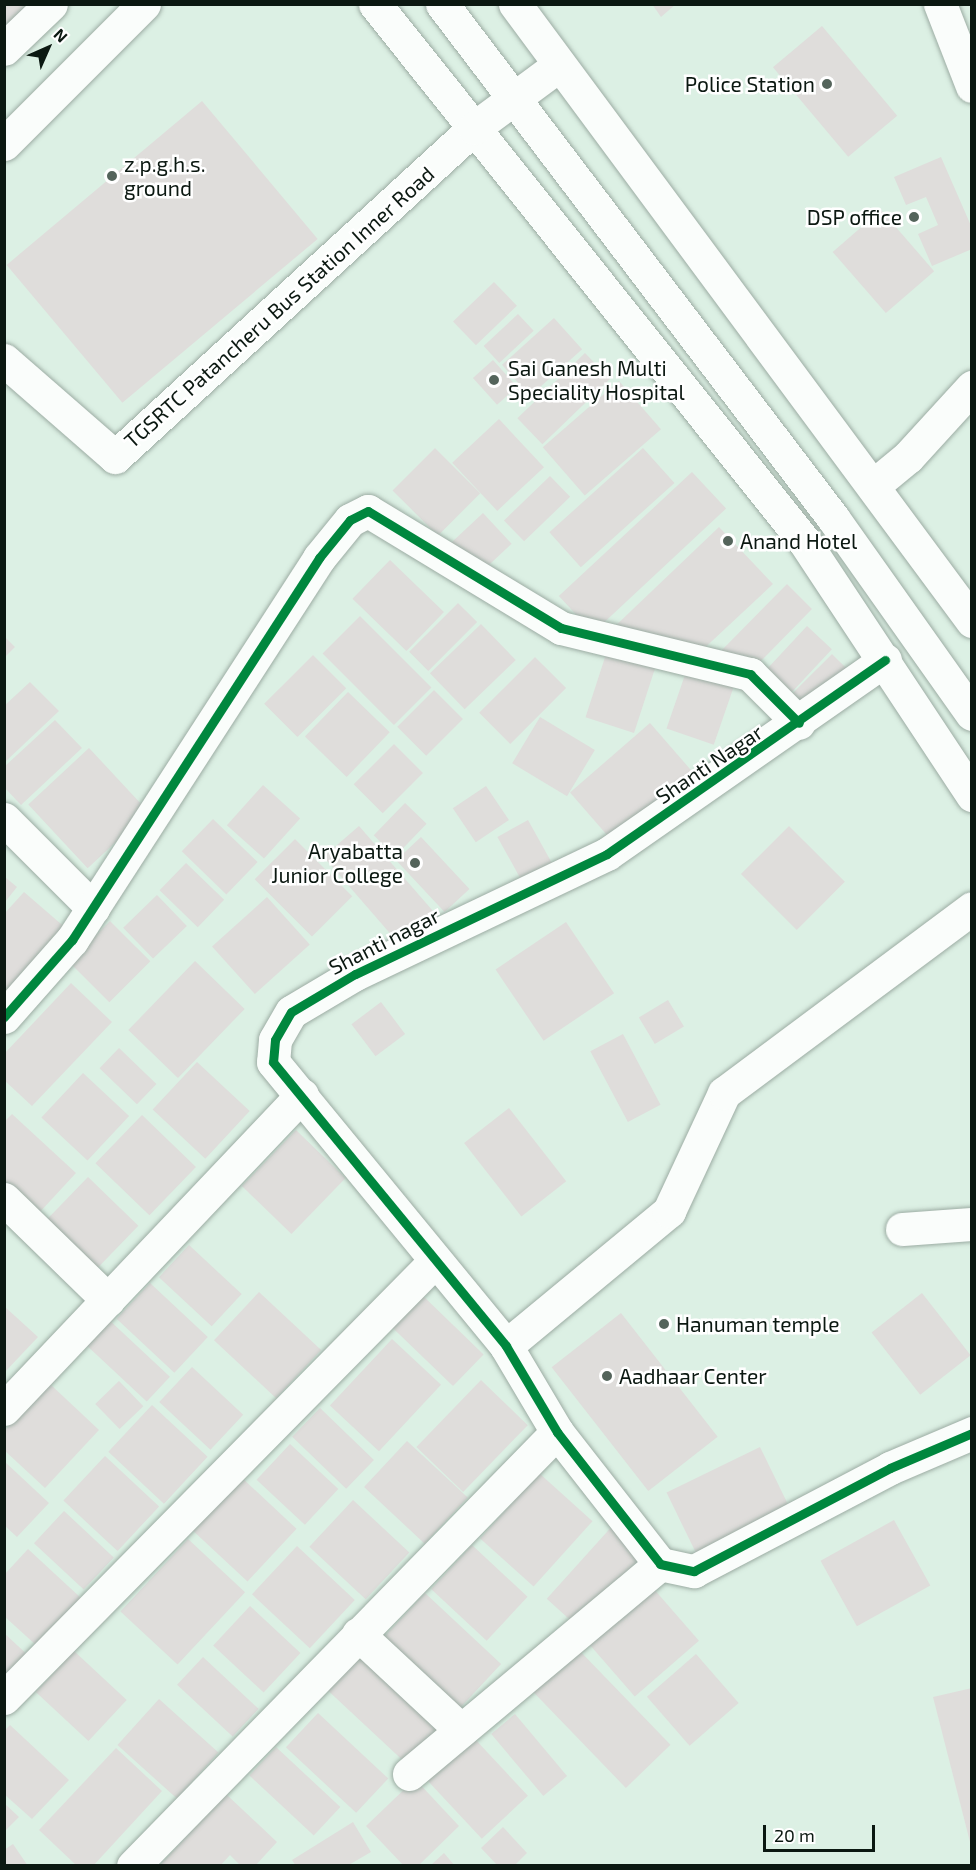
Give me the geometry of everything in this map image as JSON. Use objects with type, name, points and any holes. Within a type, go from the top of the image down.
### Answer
[{"type":"main road","points":[[4,49],[51,4]]},
{"type":"main road","points":[[4,144],[144,4]]},
{"type":"main road","points":[[375,4],[804,541],[885,660],[972,795]]},
{"type":"main road","points":[[442,4],[833,518],[972,714]]},
{"type":"main road","points":[[940,4],[972,86]]},
{"type":"main road","points":[[516,5],[874,485],[972,621]]},
{"type":"main road","name":"TGSRTC Patancheru Bus Station Inner Road","points":[[4,360],[114,458],[474,128],[559,65]]},
{"type":"main road","points":[[874,485],[908,457],[972,387]]},
{"type":"main road","points":[[4,1017],[72,940],[319,558],[350,520],[368,511],[561,628],[750,674],[799,723]]},
{"type":"main road","points":[[804,541],[833,518]]},
{"type":"main road","name":"Shanti Nagar","points":[[543,881],[607,854],[799,723],[885,660]]},
{"type":"main road","points":[[4,819],[93,908]]},
{"type":"main road","name":"Shanti nagar","points":[[302,1095],[273,1062],[275,1040],[291,1012],[355,974],[543,881]]},
{"type":"main road","points":[[506,1346],[669,1211],[724,1093],[972,908]]},
{"type":"main road","points":[[4,1409],[302,1095],[434,1262],[506,1346],[557,1432],[660,1563],[694,1571],[890,1468],[972,1433]]},
{"type":"main road","points":[[4,1199],[108,1300]]},
{"type":"main road","points":[[902,1229],[972,1224]]},
{"type":"main road","points":[[4,1698],[434,1262]]},
{"type":"main road","points":[[133,1866],[557,1432]]},
{"type":"main road","points":[[409,1774],[660,1563]]},
{"type":"main road","points":[[358,1634],[460,1730]]},
{"type":"building","points":[[4,4],[38,4],[4,35]]},
{"type":"building","points":[[652,4],[676,4],[661,17]]},
{"type":"building","points":[[822,26],[897,116],[848,157],[773,67]]},
{"type":"building","points":[[202,101],[318,239],[122,403],[7,265]]},
{"type":"building","points":[[941,157],[972,228],[972,249],[932,266],[918,234],[938,225],[926,197],[906,205],[894,177]]},
{"type":"building","points":[[881,210],[934,271],[886,313],[833,252]]},
{"type":"building","points":[[494,282],[517,306],[476,345],[453,322]]},
{"type":"building","points":[[518,314],[534,331],[499,363],[484,346]]},
{"type":"building","points":[[554,318],[582,349],[530,396],[502,365]]},
{"type":"building","points":[[585,353],[610,379],[542,444],[517,418]]},
{"type":"building","points":[[493,360],[517,387],[497,405],[473,378]]},
{"type":"building","points":[[619,381],[661,429],[585,496],[543,447]]},
{"type":"building","points":[[499,419],[544,467],[497,511],[452,463]]},
{"type":"building","points":[[435,448],[480,493],[438,536],[393,490]]},
{"type":"building","points":[[643,448],[674,483],[581,567],[549,532]]},
{"type":"building","points":[[692,472],[726,509],[593,633],[559,596]]},
{"type":"building","points":[[550,476],[570,497],[524,541],[504,520]]},
{"type":"building","points":[[483,513],[512,544],[476,577],[447,546]]},
{"type":"building","points":[[719,527],[773,584],[697,655],[610,631]]},
{"type":"building","points":[[390,560],[444,612],[406,651],[352,599]]},
{"type":"building","points":[[787,584],[812,609],[755,667],[719,653]]},
{"type":"building","points":[[458,603],[477,622],[428,671],[409,652]]},
{"type":"building","points":[[360,616],[431,687],[394,725],[323,653]]},
{"type":"building","points":[[481,624],[516,660],[465,709],[430,673]]},
{"type":"building","points":[[807,626],[832,649],[791,693],[766,670]]},
{"type":"building","points":[[4,636],[15,647],[4,658]]},
{"type":"building","points":[[609,645],[658,661],[634,733],[586,717]]},
{"type":"building","points":[[832,654],[851,673],[807,717],[788,698]]},
{"type":"building","points":[[313,655],[346,688],[297,737],[264,704]]},
{"type":"building","points":[[535,657],[566,688],[510,744],[479,713]]},
{"type":"building","points":[[687,669],[734,685],[714,745],[666,729]]},
{"type":"building","points":[[30,682],[59,711],[4,763],[4,706]]},
{"type":"building","points":[[434,690],[463,719],[426,756],[397,727]]},
{"type":"building","points":[[348,692],[390,732],[347,777],[305,737]]},
{"type":"building","points":[[540,717],[595,750],[567,796],[512,763]]},
{"type":"building","points":[[55,720],[82,748],[21,805],[4,787],[4,767]]},
{"type":"building","points":[[650,723],[694,774],[614,843],[570,793]]},
{"type":"building","points":[[394,744],[423,773],[383,813],[354,784]]},
{"type":"building","points":[[89,748],[148,812],[88,868],[28,805]]},
{"type":"building","points":[[263,785],[300,818],[264,859],[227,825]]},
{"type":"building","points":[[486,786],[509,820],[476,842],[453,808]]},
{"type":"building","points":[[405,803],[427,824],[395,856],[374,835]]},
{"type":"building","points":[[213,819],[258,862],[226,894],[182,851]]},
{"type":"building","points":[[528,820],[552,863],[521,880],[497,837]]},
{"type":"building","points":[[359,826],[438,917],[403,948],[324,857]]},
{"type":"building","points":[[789,826],[845,882],[797,930],[741,874]]},
{"type":"building","points":[[421,837],[469,889],[445,912],[396,860]]},
{"type":"building","points":[[295,839],[352,896],[312,937],[255,879]]},
{"type":"building","points":[[186,863],[224,900],[198,927],[160,890]]},
{"type":"building","points":[[5,877],[17,887],[5,902]]},
{"type":"building","points":[[24,892],[68,930],[4,1003],[4,914]]},
{"type":"building","points":[[157,895],[187,926],[153,959],[123,928]]},
{"type":"building","points":[[267,897],[310,945],[255,994],[212,947]]},
{"type":"building","points":[[110,921],[150,961],[109,1002],[69,962]]},
{"type":"building","points":[[566,922],[614,993],[544,1041],[496,970]]},
{"type":"building","points":[[195,961],[245,1009],[178,1078],[128,1030]]},
{"type":"building","points":[[71,983],[112,1022],[32,1106],[4,1080],[4,1054]]},
{"type":"building","points":[[668,1000],[684,1027],[655,1044],[639,1018]]},
{"type":"building","points":[[381,1002],[405,1034],[376,1056],[351,1024]]},
{"type":"building","points":[[623,1034],[661,1105],[628,1122],[590,1051]]},
{"type":"building","points":[[119,1048],[156,1084],[137,1104],[100,1068]]},
{"type":"building","points":[[197,1062],[250,1111],[205,1159],[153,1110]]},
{"type":"building","points":[[83,1073],[129,1116],[87,1161],[41,1118]]},
{"type":"building","points":[[509,1108],[566,1181],[521,1216],[464,1143]]},
{"type":"building","points":[[12,1114],[76,1173],[39,1213],[4,1181],[4,1122]]},
{"type":"building","points":[[142,1115],[196,1167],[149,1215],[95,1163]]},
{"type":"building","points":[[296,1130],[346,1178],[291,1234],[242,1186]]},
{"type":"building","points":[[88,1177],[138,1226],[95,1271],[44,1222]]},
{"type":"building","points":[[189,1245],[242,1294],[212,1326],[159,1277]]},
{"type":"building","points":[[150,1283],[208,1337],[174,1373],[117,1319]]},
{"type":"building","points":[[259,1292],[321,1350],[276,1398],[214,1340]]},
{"type":"building","points":[[922,1293],[971,1355],[920,1395],[872,1332]]},
{"type":"building","points":[[421,1294],[484,1354],[453,1386],[390,1326]]},
{"type":"building","points":[[4,1306],[38,1337],[4,1373]]},
{"type":"building","points":[[621,1313],[718,1437],[648,1491],[552,1367]]},
{"type":"building","points":[[107,1318],[170,1377],[147,1402],[84,1343]]},
{"type":"building","points":[[392,1339],[441,1385],[379,1451],[330,1406]]},
{"type":"building","points":[[192,1367],[243,1415],[210,1450],[159,1402]]},
{"type":"building","points":[[481,1380],[528,1425],[463,1492],[416,1447]]},
{"type":"building","points":[[119,1381],[143,1406],[120,1429],[95,1404]]},
{"type":"building","points":[[49,1383],[99,1430],[45,1488],[4,1450],[4,1431]]},
{"type":"building","points":[[152,1405],[208,1457],[164,1504],[108,1452]]},
{"type":"building","points":[[320,1408],[374,1460],[346,1489],[292,1437]]},
{"type":"building","points":[[407,1441],[468,1498],[425,1544],[364,1487]]},
{"type":"building","points":[[290,1444],[338,1489],[305,1525],[257,1480]]},
{"type":"building","points":[[760,1447],[790,1509],[697,1555],[667,1493]]},
{"type":"building","points":[[105,1456],[159,1506],[118,1551],[63,1501]]},
{"type":"building","points":[[4,1461],[49,1503],[17,1537],[4,1525]]},
{"type":"building","points":[[539,1473],[593,1521],[534,1587],[480,1538]]},
{"type":"building","points":[[241,1477],[297,1529],[247,1581],[192,1530]]},
{"type":"building","points":[[353,1500],[409,1553],[366,1599],[309,1547]]},
{"type":"building","points":[[64,1511],[114,1557],[84,1590],[34,1543]]},
{"type":"building","points":[[894,1520],[930,1586],[857,1626],[821,1561]]},
{"type":"building","points":[[615,1523],[646,1551],[578,1627],[547,1599]]},
{"type":"building","points":[[188,1539],[245,1592],[178,1665],[120,1611]]},
{"type":"building","points":[[472,1545],[528,1597],[487,1641],[431,1589]]},
{"type":"building","points":[[297,1546],[355,1600],[310,1648],[252,1594]]},
{"type":"building","points":[[28,1549],[81,1598],[37,1646],[4,1616],[4,1575]]},
{"type":"building","points":[[653,1588],[699,1641],[635,1697],[589,1644]]},
{"type":"building","points":[[425,1593],[501,1664],[457,1711],[381,1640]]},
{"type":"building","points":[[250,1606],[300,1653],[264,1693],[213,1645]]},
{"type":"building","points":[[4,1633],[31,1658],[4,1687]]},
{"type":"building","points":[[576,1647],[670,1745],[626,1788],[531,1690]]},
{"type":"building","points":[[366,1648],[447,1724],[408,1765],[327,1690]]},
{"type":"building","points":[[74,1651],[127,1700],[88,1741],[36,1692]]},
{"type":"building","points":[[696,1654],[739,1703],[690,1746],[647,1697]]},
{"type":"building","points":[[203,1657],[259,1709],[233,1737],[177,1685]]},
{"type":"building","points":[[972,1688],[972,1846],[971,1846],[933,1697]]},
{"type":"building","points":[[159,1699],[218,1753],[177,1799],[118,1745]]},
{"type":"building","points":[[318,1713],[388,1778],[356,1813],[286,1747]]},
{"type":"building","points":[[515,1714],[567,1776],[543,1796],[491,1734]]},
{"type":"building","points":[[10,1725],[69,1780],[32,1819],[4,1794],[4,1731]]},
{"type":"building","points":[[474,1738],[528,1796],[482,1839],[428,1781]]},
{"type":"building","points":[[276,1747],[340,1807],[314,1836],[249,1776]]},
{"type":"building","points":[[116,1748],[162,1791],[93,1866],[77,1866],[39,1830]]},
{"type":"building","points":[[415,1779],[459,1826],[418,1866],[404,1866],[366,1826]]},
{"type":"building","points":[[226,1794],[277,1842],[255,1866],[241,1866],[230,1855],[220,1866],[159,1866]]},
{"type":"building","points":[[4,1803],[19,1817],[4,1832]]},
{"type":"building","points":[[353,1822],[371,1852],[347,1866],[296,1866],[292,1860]]},
{"type":"building","points":[[503,1827],[527,1853],[514,1866],[498,1866],[481,1848]]},
{"type":"building","points":[[13,1844],[28,1866],[4,1866],[4,1850]]},
{"type":"building","points":[[444,1853],[455,1866],[430,1866]]},
{"type":"cycle path","points":[[4,1017],[72,940],[319,558],[350,520],[368,511],[561,628],[750,674],[799,723]]},
{"type":"cycle path","points":[[885,660],[607,854],[355,974],[291,1012],[275,1040],[273,1062],[506,1346],[557,1432],[660,1564],[694,1571],[890,1468],[972,1433]]},
{"type":"place","name":"Police Station","points":[[827,84]]},
{"type":"place","name":"z.p.g.h.s. ground","points":[[112,176]]},
{"type":"place","name":"DSP office","points":[[914,217]]},
{"type":"place","name":"Sai Ganesh Multi Speciality Hospital","points":[[494,380]]},
{"type":"place","name":"Anand Hotel","points":[[728,541]]},
{"type":"place","name":"Aryabatta Junior College","points":[[415,863]]},
{"type":"place","name":"Hanuman temple","points":[[664,1324]]},
{"type":"place","name":"Aadhaar Center","points":[[607,1376]]}]
